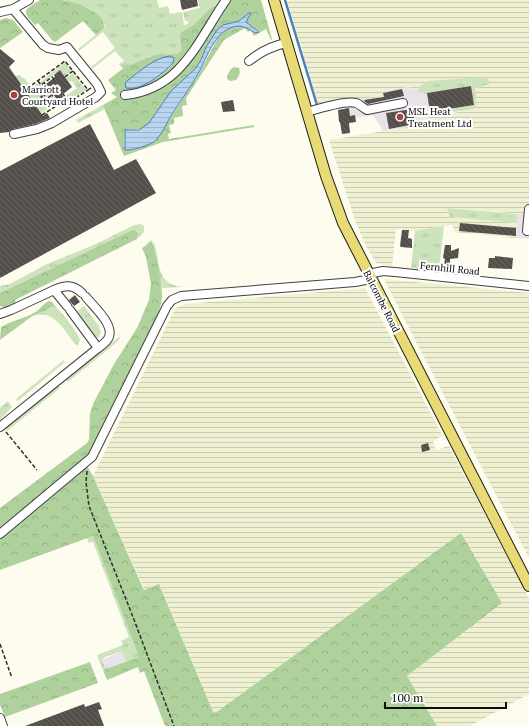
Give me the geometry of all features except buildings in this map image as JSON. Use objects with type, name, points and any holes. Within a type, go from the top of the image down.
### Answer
[{"type":"main road","name":"Balcombe Road","points":[[274,0],[326,176],[343,223],[529,586]]},
{"type":"street","points":[[0,12],[13,9],[30,0]]},
{"type":"street","points":[[125,96],[150,90],[178,70],[194,51],[226,0]]},
{"type":"street","points":[[13,9],[43,45],[59,50],[67,46],[98,84],[101,92],[96,97],[52,123],[37,129],[14,134]]},
{"type":"street","points":[[249,61],[274,46],[286,43]]},
{"type":"street","points":[[307,112],[351,102],[358,103],[367,110],[403,103]]},
{"type":"street","points":[[527,231],[529,209]]},
{"type":"street","name":"Fernhill Road","points":[[0,534],[92,457],[167,306],[172,300],[181,296],[355,282],[383,271],[529,286]]},
{"type":"street","points":[[0,314],[54,290],[65,286],[72,286],[77,288],[105,319],[109,327],[110,334],[108,339],[98,348],[1,427]]},
{"type":"street","points":[[54,290],[98,348]]},
{"type":"street","points":[[0,718],[3,726]]},
{"type":"path","points":[[32,85],[65,60],[88,90]]},
{"type":"path","points":[[65,77],[73,71]]},
{"type":"path","points":[[38,81],[41,85],[52,77],[55,80]]},
{"type":"path","points":[[44,83],[58,104]]},
{"type":"path","points":[[63,94],[69,102],[98,84]]},
{"type":"path","points":[[44,98],[45,100],[52,94]]},
{"type":"path","points":[[42,115],[67,99]]},
{"type":"path","points":[[1,427],[38,470]]},
{"type":"path","points":[[88,466],[86,482],[89,506],[134,617],[174,726]]},
{"type":"path","points":[[0,644],[12,678]]},
{"type":"shaded area","points":[[409,87],[410,89],[427,93],[430,112],[447,109],[447,113],[420,119],[422,125],[382,131],[373,115],[355,118],[350,116],[349,105],[351,100],[383,97],[383,91]]},
{"type":"shaded area","points":[[529,205],[529,239],[516,238],[517,214],[522,214]]},
{"type":"shaded area","points":[[122,651],[126,662],[105,668],[102,660]]},
{"type":"green space","points":[[40,0],[62,0],[89,8],[100,17],[104,28],[96,35],[83,21],[55,42],[38,23],[35,25],[27,16],[26,11],[28,8]]},
{"type":"green space","points":[[63,0],[157,0],[159,8],[168,6],[170,14],[182,12],[184,25],[188,24],[188,21],[185,21],[183,12],[200,8],[198,0],[223,0],[208,10],[192,27],[182,31],[180,35],[182,48],[180,52],[176,54],[151,56],[123,69],[119,64],[124,61],[115,51],[92,69],[91,67],[115,48],[103,32],[79,51],[78,49],[105,26],[98,15],[93,11],[82,5]]},
{"type":"green space","points":[[223,0],[261,0],[272,39],[271,40],[266,29],[254,36],[251,30],[248,32],[245,28],[224,40],[186,98],[187,105],[182,106],[183,116],[174,118],[174,124],[169,125],[171,133],[168,134],[169,139],[254,125],[254,127],[163,142],[124,156],[103,105],[117,97],[111,93],[116,90],[108,80],[125,67],[147,58],[155,55],[176,54],[180,52],[181,32],[194,25],[208,10]],"holes":[[[251,13],[245,22],[259,31],[256,33],[247,27],[236,26],[228,29],[219,36],[197,77],[156,140],[143,146],[124,147],[125,130],[141,129],[149,123],[171,91],[196,68],[202,58],[206,46],[227,24],[239,21]],[[170,56],[172,57],[172,65],[140,87],[128,89],[152,65]]]},
{"type":"green space","points":[[529,0],[529,205],[522,214],[448,208],[450,217],[517,223],[516,238],[455,232],[452,225],[415,231],[396,229],[392,266],[376,263],[366,246],[356,223],[329,140],[421,125],[419,119],[475,109],[472,89],[490,84],[423,84],[417,91],[410,89],[409,87],[383,91],[384,97],[351,100],[319,106],[287,1]]},
{"type":"green space","points":[[6,18],[13,20],[23,32],[0,48],[0,20]]},
{"type":"green space","points":[[65,62],[72,71],[65,77],[60,70],[41,84],[40,82]]},
{"type":"green space","points":[[234,67],[239,68],[240,71],[236,80],[230,81],[227,79],[228,75],[230,70]]},
{"type":"green space","points":[[73,73],[86,90],[69,100],[66,96],[77,88],[72,81],[69,82],[66,78]]},
{"type":"green space","points":[[18,75],[25,79],[32,88],[38,83],[41,86],[43,84],[51,95],[45,98],[44,94],[41,97],[45,101],[52,96],[57,103],[41,113],[16,77]]},
{"type":"green space","points":[[483,77],[488,79],[490,84],[475,88],[475,109],[453,112],[452,109],[474,105],[471,86],[425,94],[417,91],[421,85],[429,81]]},
{"type":"green space","points":[[103,105],[105,109],[78,123],[76,120]]},
{"type":"green space","points":[[447,208],[517,214],[517,223],[450,217]]},
{"type":"green space","points":[[141,224],[144,226],[144,232],[137,239],[139,232],[135,230],[130,231],[0,293],[0,286],[10,284],[45,265],[96,244],[134,225]]},
{"type":"green space","points":[[444,226],[439,271],[411,268],[415,231]]},
{"type":"green space","points":[[135,230],[139,233],[137,239],[15,300],[16,304],[5,308],[0,306],[0,293],[130,231]]},
{"type":"green space","points":[[151,240],[155,245],[159,267],[164,278],[168,282],[183,287],[162,288],[153,245],[147,244],[142,248]]},
{"type":"green space","points":[[151,242],[157,260],[162,298],[157,317],[104,430],[90,454],[84,461],[93,476],[144,590],[159,584],[214,714],[461,533],[502,603],[407,676],[437,726],[165,726],[144,671],[140,673],[138,667],[107,680],[103,670],[139,657],[93,536],[0,570],[0,508],[89,440],[90,414],[93,404],[114,364],[137,328],[149,300],[151,284],[146,257],[142,248]]},
{"type":"green space","points":[[384,279],[529,293],[529,558],[413,336]]},
{"type":"green space","points":[[365,288],[442,435],[433,442],[436,450],[449,446],[529,598],[529,694],[470,726],[437,726],[407,676],[502,603],[461,533],[214,714],[160,585],[145,590],[93,476],[177,307],[186,304]]},
{"type":"green space","points":[[49,301],[52,302],[52,307],[31,317],[0,340],[1,327],[32,314]]},
{"type":"green space","points":[[52,302],[68,320],[80,340],[78,345],[75,344],[54,319],[49,316],[36,315],[52,307]]},
{"type":"green space","points":[[84,306],[98,325],[101,332],[99,337],[95,338],[75,313]]},
{"type":"green space","points":[[119,337],[120,338],[118,341],[68,382],[66,379]]},
{"type":"green space","points":[[64,360],[65,362],[18,401],[16,399]]},
{"type":"green space","points":[[59,386],[60,388],[7,431],[5,428]]},
{"type":"green space","points":[[8,401],[12,407],[0,420],[0,408]]},
{"type":"green space","points":[[93,536],[139,657],[126,662],[122,651],[105,657],[102,660],[105,667],[108,666],[109,668],[103,670],[97,655],[123,645],[121,641],[129,637],[93,542],[89,543],[87,538]]},
{"type":"green space","points":[[90,662],[98,683],[5,717],[0,705],[0,694]]},
{"type":"water","points":[[251,13],[246,22],[259,32],[256,33],[245,27],[236,26],[221,34],[212,46],[196,78],[172,114],[163,131],[154,142],[146,146],[125,150],[125,130],[139,130],[149,123],[171,91],[196,68],[206,47],[217,30],[223,25],[239,21]]},
{"type":"water","points":[[170,56],[174,58],[173,63],[158,77],[139,87],[126,88],[125,83],[142,69],[158,59]]},
{"type":"waterway","points":[[285,0],[317,105]]},
{"type":"place","name":"Marriott Courtyard Hotel","points":[[14,95]]},
{"type":"place","name":"MSL Heat Treatment Ltd","points":[[400,117]]}]
